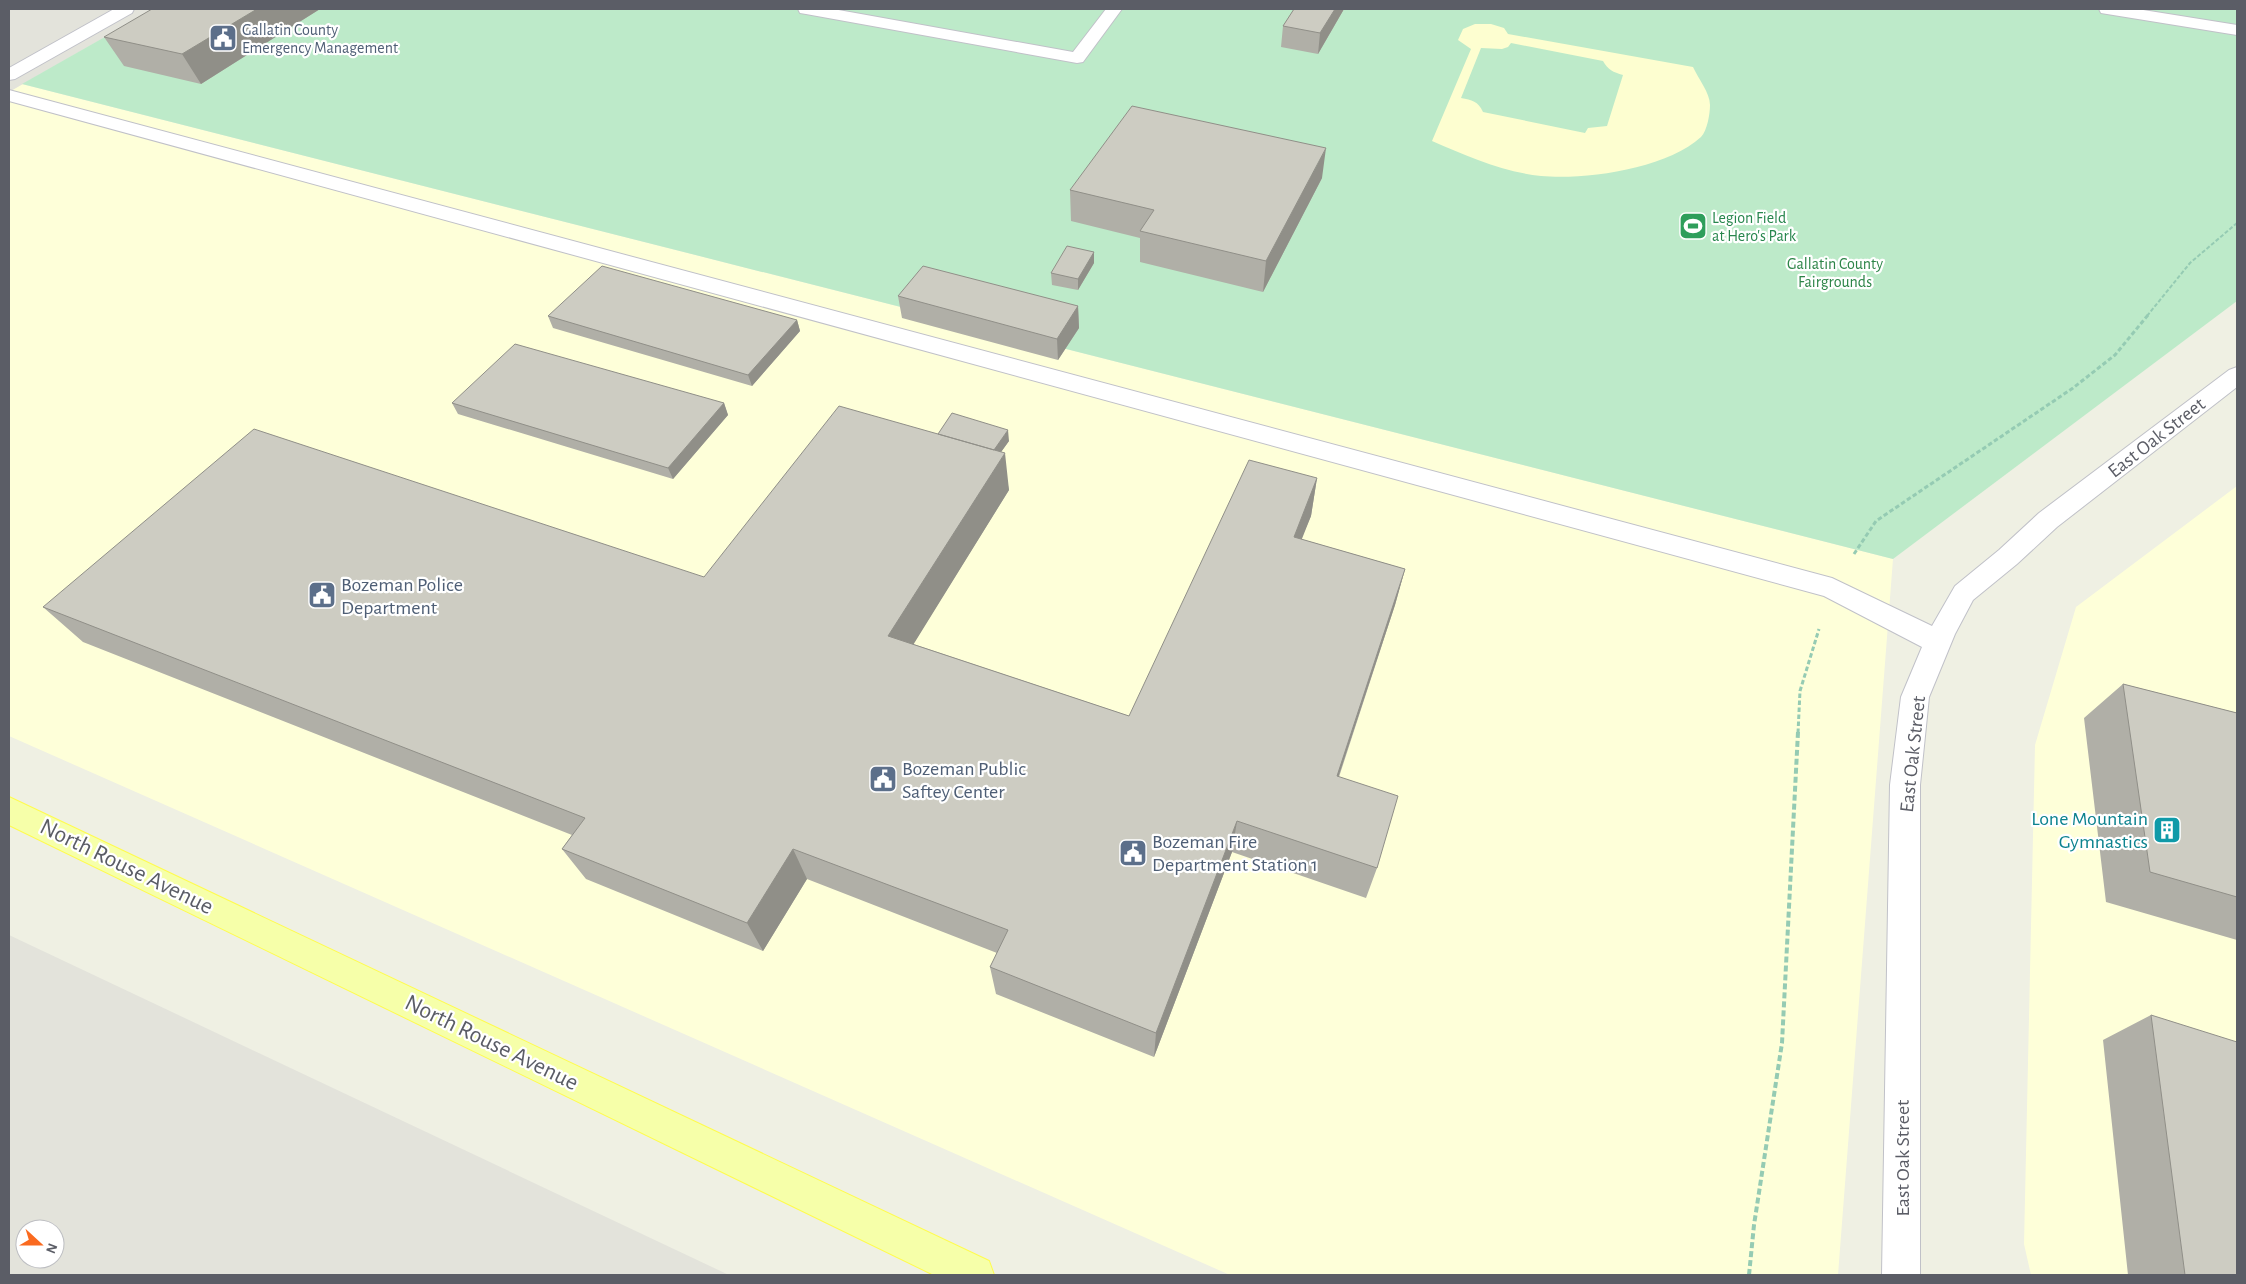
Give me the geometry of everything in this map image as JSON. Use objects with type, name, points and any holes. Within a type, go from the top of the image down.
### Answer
[{"type":"main road","name":"North Rouse Avenue","points":[[9,810],[975,1275]]},
{"type":"street","points":[[9,75],[126,9]]},
{"type":"street","points":[[806,9],[1077,58],[1114,9]]},
{"type":"street","points":[[2107,9],[2194,16],[2237,30]]},
{"type":"street","points":[[9,95],[1832,588],[1938,642]]},
{"type":"street","name":"East Oak Street","points":[[1901,1275],[1905,785],[1915,697],[1938,642],[1964,593],[2008,557],[2048,520],[2237,375]]},
{"type":"shaded area","points":[[9,9],[154,9],[9,92]]},
{"type":"shaded area","points":[[22,84],[1893,559],[1838,1275],[1230,1275],[9,736],[9,92]]},
{"type":"shaded area","points":[[2237,486],[2237,1275],[2031,1275],[2024,1244],[2035,745],[2076,607]]},
{"type":"shaded area","points":[[9,935],[729,1275],[9,1275]]},
{"type":"green space","name":"Gallatin County Fairgrounds","points":[[154,9],[2237,9],[2237,301],[1893,559],[22,84]]},
{"type":"sand","points":[[1475,24],[1491,24],[1504,28],[1508,34],[1693,67],[1706,91],[1710,105],[1705,131],[1701,137],[1686,148],[1668,157],[1625,170],[1580,176],[1559,177],[1527,174],[1485,163],[1458,152],[1432,141],[1471,49],[1458,40],[1463,29]],"holes":[[[1511,43],[1603,61],[1611,70],[1623,75],[1607,126],[1588,128],[1585,133],[1483,112],[1479,105],[1468,99],[1461,98],[1481,48],[1502,49],[1508,47]]]},
{"type":"building","points":[[152,9],[257,9],[182,54],[104,37]]},
{"type":"building","points":[[1294,9],[1335,9],[1320,33],[1283,26]]},
{"type":"building","points":[[1132,106],[1326,148],[1266,261],[1140,231],[1154,210],[1070,190]]},
{"type":"building","points":[[1067,246],[1094,252],[1078,279],[1051,273]]},
{"type":"building","points":[[602,266],[797,320],[748,375],[548,316]]},
{"type":"building","points":[[923,266],[1078,306],[1057,339],[898,296]]},
{"type":"building","points":[[515,344],[724,403],[668,468],[452,403]]},
{"type":"building","name":"Bozeman Public Saftey Center","points":[[839,406],[1005,453],[888,636],[1129,716],[1249,460],[1317,478],[1294,537],[1405,569],[1337,776],[1398,796],[1377,868],[1237,821],[1156,1033],[990,967],[1008,930],[793,849],[747,923],[562,849],[585,818],[43,607],[254,429],[704,577]]},
{"type":"building","points":[[952,413],[1008,430],[994,450],[938,434]]},
{"type":"building","points":[[2123,684],[2237,713],[2237,897],[2150,872]]},
{"type":"building","points":[[2151,1015],[2237,1042],[2237,1275],[2185,1275]]},
{"type":"place","name":"Gallatin County Emergency Management","points":[[223,38]]},
{"type":"place","name":"Legion Field at Hero's Park","points":[[1693,226]]},
{"type":"place","name":"Bozeman Police Department","points":[[322,595]]},
{"type":"place","name":"Bozeman Public Saftey Center","points":[[883,779]]},
{"type":"place","name":"Lone Mountain Gymnastics","points":[[2167,830]]},
{"type":"place","name":"Bozeman Fire Department Station 1","points":[[1133,853]]}]
